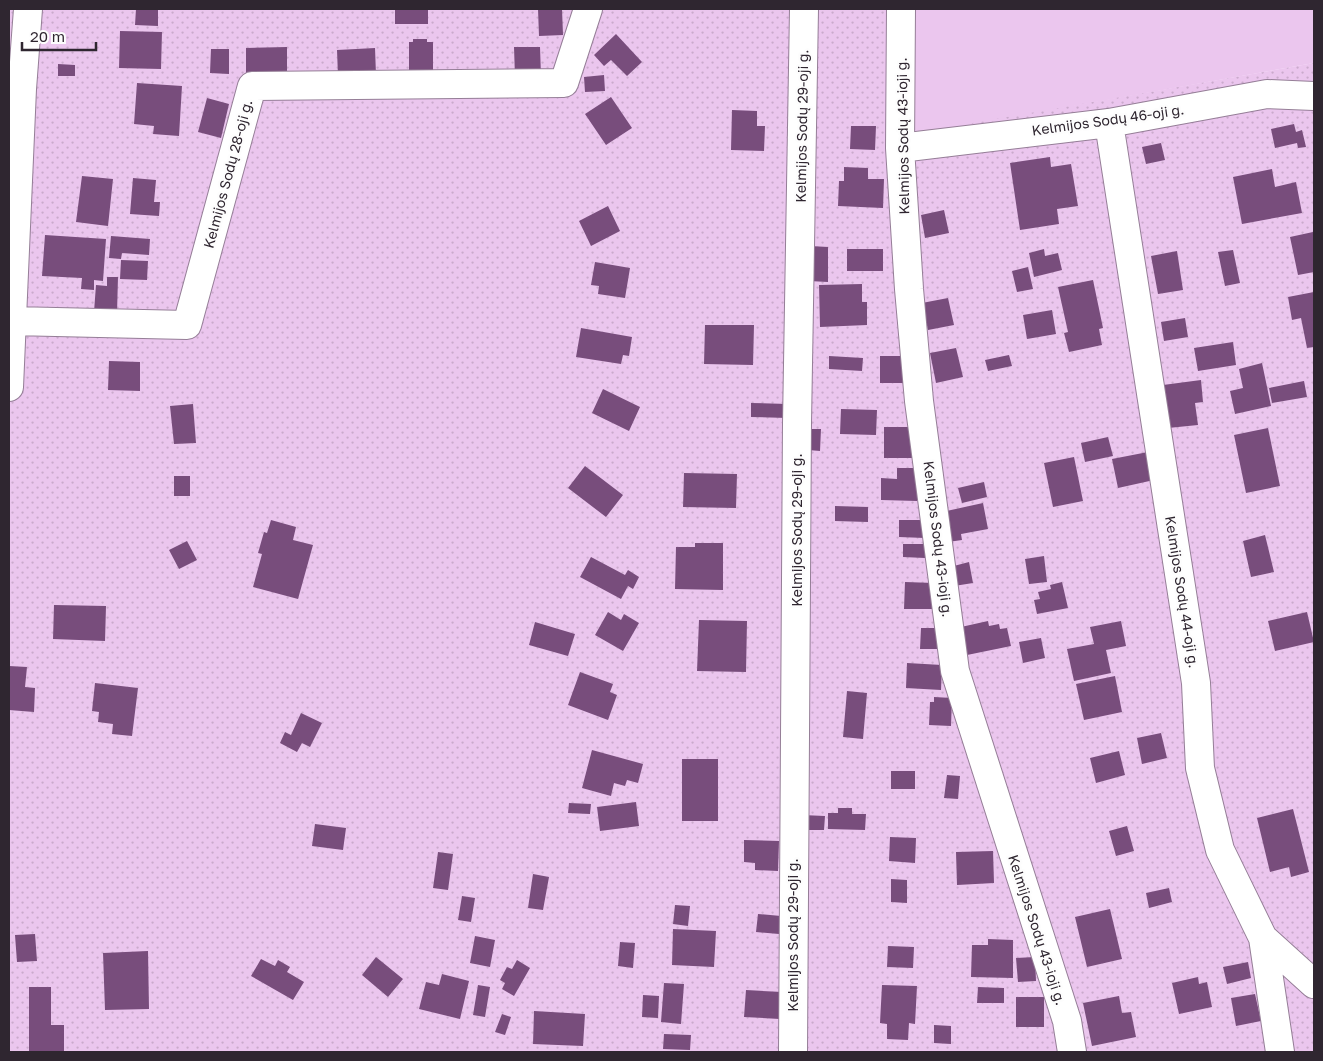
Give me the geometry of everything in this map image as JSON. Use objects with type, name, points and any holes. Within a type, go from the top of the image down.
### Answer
[{"type":"street","points":[[9,387],[16,89],[28,9]]},
{"type":"street","name":"Kelmijos Sodų 28-oji g.","points":[[12,321],[187,325],[252,86],[564,83],[588,9]]},
{"type":"street","name":"Kelmijos Sodų 29-oji g.","points":[[793,1052],[797,423],[804,9]]},
{"type":"street","name":"Kelmijos Sodų 43-ioji g.","points":[[901,9],[900,148],[909,289],[919,401],[955,671],[1067,1022],[1072,1052]]},
{"type":"street","name":"Kelmijos Sodų 46-oji g.","points":[[900,148],[1108,123],[1267,94],[1314,96]]},
{"type":"street","name":"Kelmijos Sodų 44-oji g.","points":[[1108,123],[1196,683],[1200,768],[1220,850],[1263,938],[1280,1052]]},
{"type":"street","points":[[1263,938],[1314,984]]},
{"type":"shaded area","points":[[9,9],[894,9],[888,138],[1314,63],[1314,1052],[9,1052]]},
{"type":"shaded area","points":[[894,9],[1314,9],[1314,63],[888,139]]},
{"type":"building","points":[[136,9],[158,9],[158,26],[135,25]]},
{"type":"building","points":[[395,9],[428,9],[428,24],[395,24]]},
{"type":"building","points":[[538,9],[562,9],[563,35],[539,36]]},
{"type":"building","points":[[120,31],[162,32],[161,69],[119,68]]},
{"type":"building","points":[[616,34],[642,62],[627,76],[611,60],[604,66],[594,55]]},
{"type":"building","points":[[413,39],[427,39],[427,42],[433,42],[433,74],[409,74],[409,42],[413,42]]},
{"type":"building","points":[[287,47],[287,74],[246,75],[246,48]]},
{"type":"building","points":[[514,47],[540,47],[541,76],[515,77]]},
{"type":"building","points":[[375,48],[376,75],[338,76],[337,50]]},
{"type":"building","points":[[211,49],[229,49],[229,74],[210,73]]},
{"type":"building","points":[[58,64],[75,65],[75,76],[58,76]]},
{"type":"building","points":[[604,75],[605,91],[585,92],[584,77]]},
{"type":"building","points":[[137,83],[182,86],[179,136],[153,134],[154,126],[134,124]]},
{"type":"building","points":[[611,97],[632,128],[606,145],[585,114]]},
{"type":"building","points":[[207,98],[229,104],[221,138],[198,132]]},
{"type":"building","points":[[732,110],[757,111],[757,126],[765,126],[764,151],[731,150]]},
{"type":"building","points":[[1294,124],[1296,132],[1302,130],[1306,147],[1298,148],[1297,143],[1275,148],[1271,129]]},
{"type":"building","points":[[851,126],[876,126],[875,150],[850,149]]},
{"type":"building","points":[[1161,143],[1165,160],[1146,164],[1142,147]]},
{"type":"building","points":[[1050,157],[1051,167],[1071,164],[1078,206],[1057,209],[1059,224],[1020,230],[1010,163]]},
{"type":"building","points":[[844,167],[868,168],[868,179],[884,179],[883,208],[838,206],[839,181],[844,181]]},
{"type":"building","points":[[1272,169],[1275,187],[1296,182],[1302,213],[1242,224],[1233,177]]},
{"type":"building","points":[[82,176],[113,179],[108,226],[76,222]]},
{"type":"building","points":[[133,178],[156,180],[154,202],[160,202],[159,216],[130,214]]},
{"type":"building","points":[[608,206],[620,231],[591,246],[579,221]]},
{"type":"building","points":[[944,210],[949,233],[925,238],[921,215]]},
{"type":"building","points":[[1313,232],[1314,272],[1298,275],[1290,237]]},
{"type":"building","points":[[45,235],[106,239],[103,281],[94,280],[94,290],[81,289],[82,278],[42,276]]},
{"type":"building","points":[[111,236],[150,239],[149,255],[122,253],[121,259],[109,258]]},
{"type":"building","points":[[810,246],[828,247],[828,282],[809,281]]},
{"type":"building","points":[[847,249],[883,249],[883,271],[847,271]]},
{"type":"building","points":[[1044,249],[1045,256],[1058,253],[1062,270],[1034,277],[1029,253]]},
{"type":"building","points":[[1233,250],[1240,283],[1225,286],[1218,252]]},
{"type":"building","points":[[1177,251],[1183,290],[1158,294],[1151,256]]},
{"type":"building","points":[[121,260],[148,261],[147,280],[120,279]]},
{"type":"building","points":[[595,262],[630,268],[625,298],[598,294],[599,286],[591,285]]},
{"type":"building","points":[[1028,267],[1033,289],[1017,292],[1012,271]]},
{"type":"building","points":[[107,277],[118,277],[117,313],[94,312],[96,285],[107,286]]},
{"type":"building","points":[[1093,280],[1103,328],[1099,329],[1102,345],[1069,352],[1064,333],[1068,332],[1058,287]]},
{"type":"building","points":[[862,284],[862,302],[867,302],[867,325],[820,327],[819,285]]},
{"type":"building","points":[[1314,292],[1314,347],[1307,348],[1301,318],[1292,320],[1288,297]]},
{"type":"building","points":[[948,298],[954,325],[928,330],[922,303]]},
{"type":"building","points":[[1052,310],[1056,334],[1027,339],[1023,315]]},
{"type":"building","points":[[1185,318],[1188,337],[1164,341],[1161,322]]},
{"type":"building","points":[[705,325],[754,325],[753,365],[704,364]]},
{"type":"building","points":[[581,328],[632,337],[629,356],[623,355],[621,364],[576,357]]},
{"type":"building","points":[[1233,342],[1236,365],[1198,371],[1194,348]]},
{"type":"building","points":[[956,348],[963,377],[936,383],[930,353]]},
{"type":"building","points":[[1009,355],[1012,366],[988,371],[985,360]]},
{"type":"building","points":[[829,356],[863,358],[862,371],[829,369]]},
{"type":"building","points":[[880,356],[904,356],[904,383],[880,383]]},
{"type":"building","points":[[109,361],[140,362],[140,391],[108,390]]},
{"type":"building","points":[[1262,363],[1271,406],[1235,414],[1230,391],[1243,388],[1239,369]]},
{"type":"building","points":[[1201,380],[1203,402],[1195,403],[1198,425],[1168,428],[1163,385]]},
{"type":"building","points":[[1304,381],[1307,397],[1272,403],[1269,388]]},
{"type":"building","points":[[603,389],[640,407],[629,431],[592,413]]},
{"type":"building","points":[[751,403],[788,404],[788,418],[751,417]]},
{"type":"building","points":[[193,404],[196,443],[174,444],[170,406]]},
{"type":"building","points":[[841,409],[877,410],[876,435],[840,434]]},
{"type":"building","points":[[884,427],[917,427],[917,458],[884,458]]},
{"type":"building","points":[[1268,428],[1280,486],[1246,493],[1234,435]]},
{"type":"building","points":[[808,429],[821,429],[820,451],[808,450]]},
{"type":"building","points":[[1108,437],[1113,456],[1085,462],[1081,443]]},
{"type":"building","points":[[1148,452],[1154,480],[1118,488],[1112,459]]},
{"type":"building","points":[[1074,457],[1083,501],[1053,507],[1044,463]]},
{"type":"building","points":[[585,466],[623,495],[606,517],[568,488]]},
{"type":"building","points":[[897,468],[918,468],[917,501],[881,500],[881,478],[897,479]]},
{"type":"building","points":[[684,473],[737,474],[736,508],[683,507]]},
{"type":"building","points":[[174,476],[190,476],[190,496],[174,496]]},
{"type":"building","points":[[984,482],[987,497],[962,503],[958,488]]},
{"type":"building","points":[[983,503],[988,529],[961,534],[962,540],[948,542],[942,512]]},
{"type":"building","points":[[835,506],[868,507],[868,522],[835,521]]},
{"type":"building","points":[[271,520],[296,527],[293,540],[313,545],[298,599],[253,587],[262,554],[258,553],[264,532],[267,533]]},
{"type":"building","points":[[899,520],[926,520],[925,538],[899,537]]},
{"type":"building","points":[[1265,535],[1274,572],[1251,577],[1243,541]]},
{"type":"building","points":[[187,541],[197,560],[179,569],[169,550]]},
{"type":"building","points":[[695,543],[723,543],[723,590],[675,589],[676,547],[695,547]]},
{"type":"building","points":[[903,544],[925,544],[925,558],[903,557]]},
{"type":"building","points":[[1044,556],[1047,582],[1029,584],[1025,559]]},
{"type":"building","points":[[591,557],[625,575],[628,570],[639,577],[633,589],[628,586],[621,599],[580,577]]},
{"type":"building","points":[[969,562],[973,583],[954,586],[950,567]]},
{"type":"building","points":[[905,582],[934,583],[933,609],[904,609]]},
{"type":"building","points":[[1062,582],[1068,608],[1037,614],[1034,600],[1040,599],[1038,592],[1051,589],[1050,585]]},
{"type":"building","points":[[54,605],[106,606],[105,641],[53,639]]},
{"type":"building","points":[[608,612],[621,620],[624,614],[639,623],[623,651],[595,635]]},
{"type":"building","points":[[1307,612],[1314,642],[1275,651],[1268,621]]},
{"type":"building","points":[[699,620],[747,621],[746,672],[697,671]]},
{"type":"building","points":[[988,621],[989,626],[999,624],[1000,629],[1007,628],[1011,646],[967,655],[961,627]]},
{"type":"building","points":[[1121,621],[1126,646],[1106,650],[1111,673],[1074,681],[1067,649],[1094,644],[1090,627]]},
{"type":"building","points":[[535,622],[575,634],[568,656],[529,645]]},
{"type":"building","points":[[921,628],[937,628],[937,649],[920,649]]},
{"type":"building","points":[[1041,638],[1045,658],[1023,663],[1019,642]]},
{"type":"building","points":[[907,663],[942,665],[941,690],[906,688]]},
{"type":"building","points":[[9,666],[27,667],[25,687],[35,688],[34,712],[9,710]]},
{"type":"building","points":[[580,672],[613,684],[610,692],[617,695],[608,720],[568,705]]},
{"type":"building","points":[[1115,676],[1122,712],[1084,720],[1076,684]]},
{"type":"building","points":[[95,683],[138,688],[132,736],[112,734],[113,724],[98,722],[99,712],[92,711]]},
{"type":"building","points":[[847,691],[867,693],[863,739],[843,737]]},
{"type":"building","points":[[934,697],[952,698],[951,726],[929,725],[930,702],[934,702]]},
{"type":"building","points":[[301,713],[322,723],[310,747],[302,743],[297,752],[280,743],[285,732],[291,735]]},
{"type":"building","points":[[1161,733],[1167,758],[1142,764],[1137,738]]},
{"type":"building","points":[[592,750],[643,764],[638,783],[627,780],[625,786],[614,783],[611,796],[582,788]]},
{"type":"building","points":[[1119,751],[1125,775],[1096,783],[1090,758]]},
{"type":"building","points":[[682,759],[718,759],[718,821],[682,821]]},
{"type":"building","points":[[891,771],[915,771],[915,789],[891,789]]},
{"type":"building","points":[[947,775],[960,776],[958,799],[944,798]]},
{"type":"building","points":[[636,802],[639,826],[600,831],[597,807]]},
{"type":"building","points":[[569,803],[591,804],[590,814],[568,813]]},
{"type":"building","points":[[838,808],[852,808],[852,814],[866,814],[865,830],[828,829],[828,813],[838,813]]},
{"type":"building","points":[[1293,809],[1309,872],[1291,877],[1289,867],[1270,872],[1257,818]]},
{"type":"building","points":[[802,815],[825,816],[824,830],[802,830]]},
{"type":"building","points":[[315,824],[346,828],[343,850],[312,846]]},
{"type":"building","points":[[1127,826],[1134,851],[1116,856],[1109,831]]},
{"type":"building","points":[[890,837],[916,838],[915,863],[889,861]]},
{"type":"building","points":[[744,840],[779,841],[778,871],[755,870],[755,863],[744,862]]},
{"type":"building","points":[[993,851],[994,883],[957,885],[956,852]]},
{"type":"building","points":[[438,852],[453,854],[448,890],[433,888]]},
{"type":"building","points":[[533,874],[549,877],[543,910],[528,908]]},
{"type":"building","points":[[891,879],[907,880],[907,903],[891,902]]},
{"type":"building","points":[[1169,888],[1172,902],[1149,908],[1146,893]]},
{"type":"building","points":[[462,896],[475,898],[471,922],[458,920]]},
{"type":"building","points":[[675,905],[690,906],[688,926],[673,924]]},
{"type":"building","points":[[1110,909],[1122,959],[1087,967],[1075,917]]},
{"type":"building","points":[[758,914],[781,916],[779,934],[756,932]]},
{"type":"building","points":[[673,929],[716,931],[714,967],[672,965]]},
{"type":"building","points":[[35,934],[37,961],[17,962],[15,935]]},
{"type":"building","points":[[475,936],[495,940],[490,967],[470,963]]},
{"type":"building","points":[[988,939],[1013,940],[1013,978],[971,977],[972,945],[988,945]]},
{"type":"building","points":[[620,942],[635,943],[633,968],[618,966]]},
{"type":"building","points":[[888,946],[914,947],[913,968],[887,967]]},
{"type":"building","points":[[148,951],[149,1009],[105,1010],[103,953]]},
{"type":"building","points":[[376,957],[403,979],[388,997],[362,975]]},
{"type":"building","points":[[1035,957],[1036,981],[1018,982],[1016,958]]},
{"type":"building","points":[[261,959],[275,966],[278,960],[290,967],[287,972],[304,982],[293,1000],[251,976]]},
{"type":"building","points":[[517,960],[530,968],[514,996],[502,989],[505,983],[500,980],[507,967],[512,969]]},
{"type":"building","points":[[1248,962],[1251,978],[1227,984],[1223,967]]},
{"type":"building","points":[[442,974],[469,981],[460,1019],[419,1009],[426,982],[439,985]]},
{"type":"building","points":[[1198,977],[1199,984],[1207,982],[1212,1007],[1179,1014],[1172,983]]},
{"type":"building","points":[[664,983],[684,984],[681,1024],[661,1022]]},
{"type":"building","points":[[478,985],[490,987],[485,1017],[473,1015]]},
{"type":"building","points":[[882,985],[917,986],[915,1024],[909,1023],[908,1040],[887,1039],[887,1024],[880,1023]]},
{"type":"building","points":[[29,987],[51,987],[51,1025],[64,1025],[64,1052],[29,1052]]},
{"type":"building","points":[[978,987],[1004,988],[1004,1003],[977,1003]]},
{"type":"building","points":[[746,990],[782,992],[780,1019],[744,1017]]},
{"type":"building","points":[[1255,994],[1261,1021],[1236,1026],[1231,998]]},
{"type":"building","points":[[643,995],[659,996],[658,1018],[642,1017]]},
{"type":"building","points":[[1119,996],[1122,1013],[1131,1012],[1136,1037],[1092,1046],[1083,1003]]},
{"type":"building","points":[[1016,997],[1044,997],[1044,1027],[1016,1027]]},
{"type":"building","points":[[534,1011],[585,1014],[583,1046],[533,1044]]},
{"type":"building","points":[[502,1014],[511,1017],[505,1035],[495,1032]]},
{"type":"building","points":[[934,1025],[951,1026],[951,1044],[934,1043]]},
{"type":"building","points":[[664,1034],[691,1035],[690,1050],[663,1049]]}]
